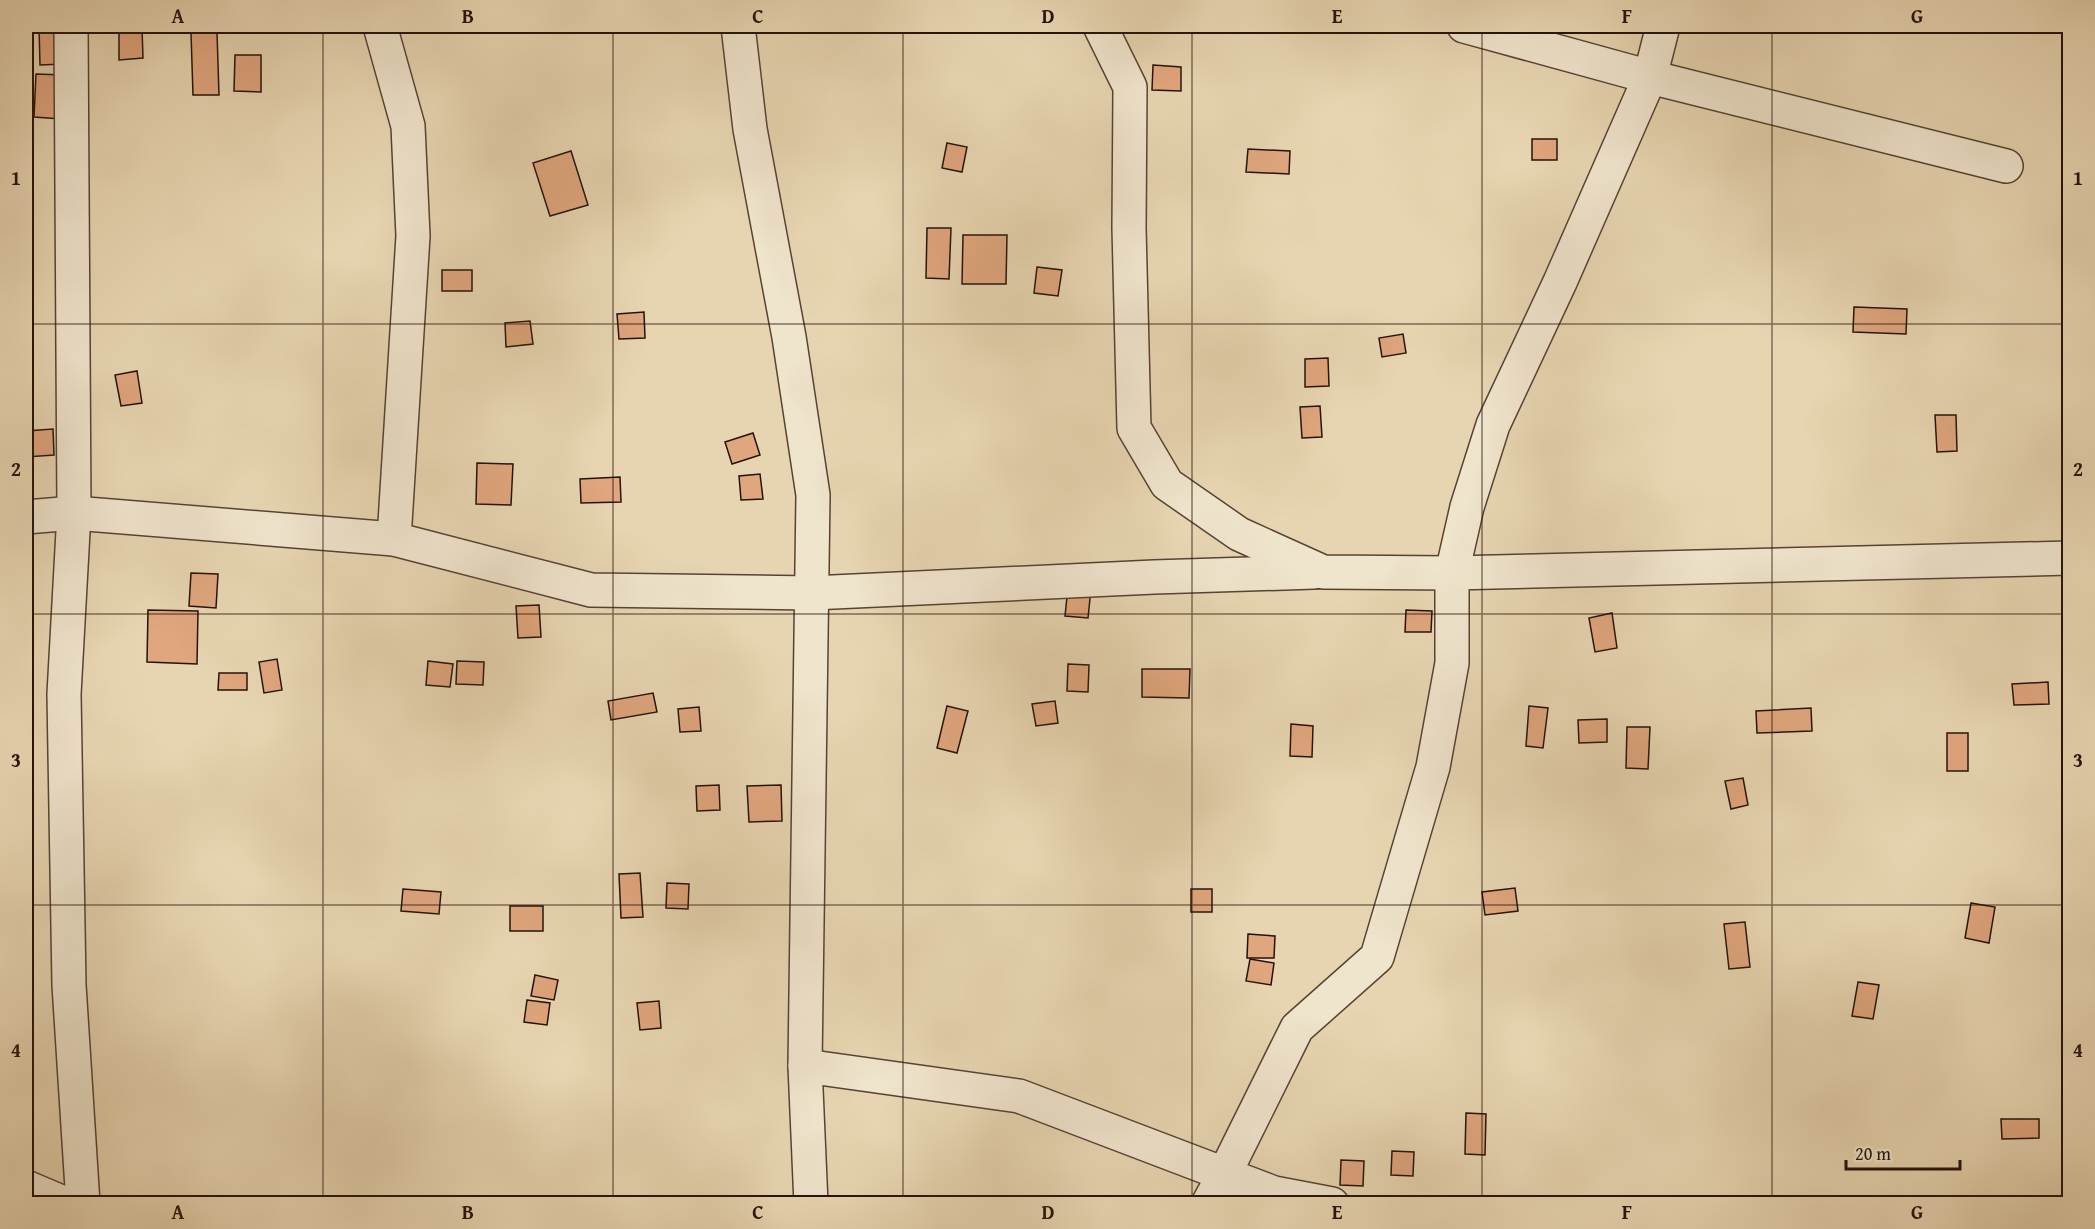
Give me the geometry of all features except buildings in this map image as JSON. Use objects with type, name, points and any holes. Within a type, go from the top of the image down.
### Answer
[{"type":"street","points":[[71,26],[74,513],[64,694],[69,985],[83,1203]]},
{"type":"street","points":[[380,26],[408,126],[413,236],[394,539]]},
{"type":"street","points":[[738,26],[750,129],[789,337],[813,495],[805,1066],[811,1203]]},
{"type":"street","points":[[1100,26],[1130,87],[1129,228],[1134,428],[1167,484],[1239,534],[1323,572]]},
{"type":"street","points":[[1464,26],[1650,77],[2006,166]]},
{"type":"street","points":[[1208,1203],[1297,1028],[1377,957],[1433,767],[1452,663],[1452,573],[1467,507],[1493,425],[1560,282],[1650,77],[1663,26]]},
{"type":"street","points":[[26,517],[74,513],[394,539],[591,590],[812,593],[1323,572],[1452,573],[2070,558]]},
{"type":"street","points":[[805,1066],[1019,1095],[1274,1193],[1332,1203]]},
{"type":"street","points":[[26,1186],[66,1203]]}]
